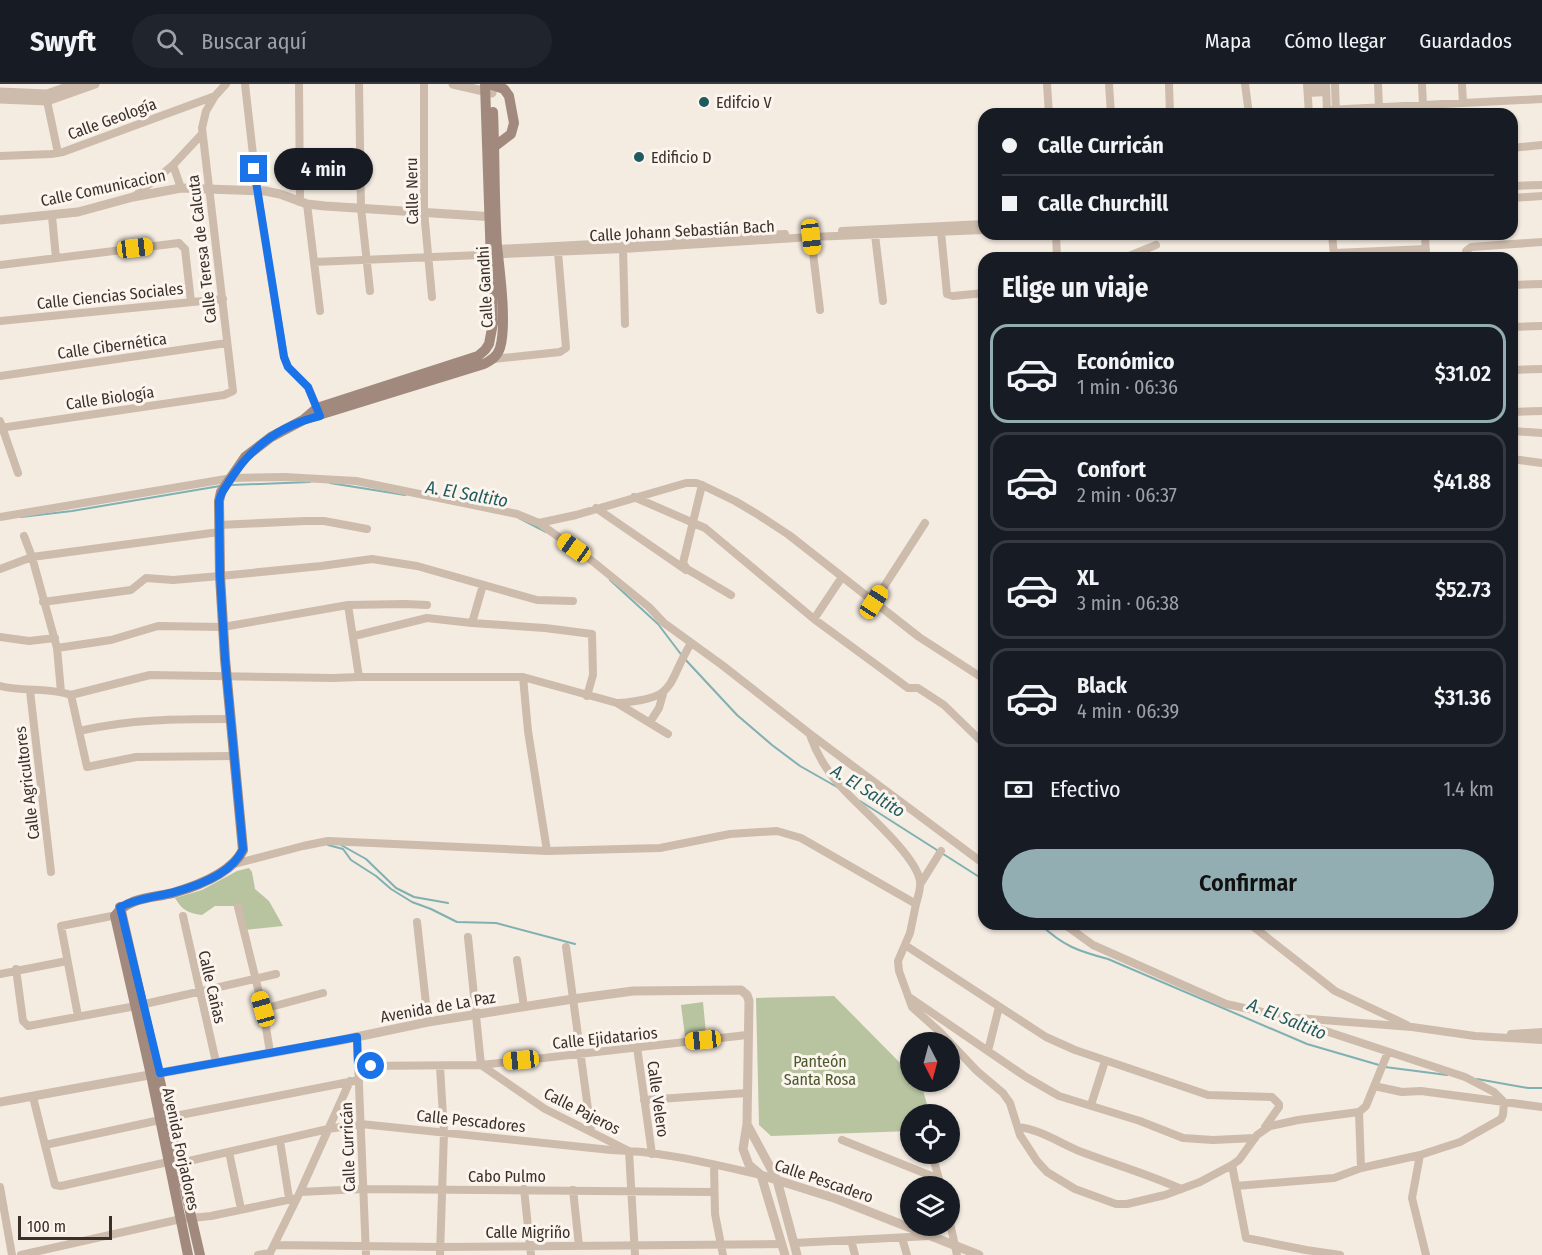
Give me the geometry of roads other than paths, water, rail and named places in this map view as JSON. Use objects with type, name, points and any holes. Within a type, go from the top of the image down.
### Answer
[{"type":"main road","name":"Calle Gandhi","points":[[489,87],[494,147],[493,217]]},
{"type":"main road","name":"Calle Gandhi","points":[[318,412],[472,368],[493,359],[499,352],[502,330],[493,217],[489,87]]},
{"type":"main road","points":[[489,87],[504,89],[509,96],[514,123],[511,134],[494,147]]},
{"type":"main road","name":"Calle Gandhi","points":[[232,864],[241,855],[244,842],[226,677],[220,576],[219,501],[221,492],[245,457],[258,446],[303,420],[370,389],[463,362],[478,356],[485,350],[492,333],[495,253]]},
{"type":"main road","points":[[119,913],[128,903],[193,886],[232,864]]},
{"type":"main road","name":"Avenida Forjadores","points":[[119,913],[186,1218],[200,1255]]},
{"type":"main road","name":"Avenida Forjadores","points":[[186,1218],[188,1255]]},
{"type":"street","points":[[0,92],[47,94],[75,84]]},
{"type":"street","points":[[0,99],[47,101],[95,84]]},
{"type":"street","name":"Calle Geología","points":[[0,156],[58,153],[215,96],[226,84]]},
{"type":"street","points":[[245,84],[256,190],[284,357],[288,367],[308,387],[318,412]]},
{"type":"street","points":[[299,84],[304,203],[315,262],[320,311]]},
{"type":"street","points":[[359,84],[361,208],[370,291]]},
{"type":"street","name":"Calle Neru","points":[[424,84],[424,211],[432,297]]},
{"type":"street","points":[[453,84],[489,87]]},
{"type":"street","points":[[1047,84],[1049,108]]},
{"type":"street","points":[[1109,84],[1111,108]]},
{"type":"street","points":[[1169,84],[1170,108]]},
{"type":"street","points":[[1245,84],[1249,108]]},
{"type":"street","points":[[1335,84],[1336,108]]},
{"type":"street","points":[[1378,84],[1379,108],[1542,99]]},
{"type":"street","points":[[1422,84],[1423,105]]},
{"type":"street","points":[[1462,84],[1463,103]]},
{"type":"street","points":[[1309,108],[1308,88],[1326,87],[1327,108]]},
{"type":"street","name":"Calle Teresa de Calcuta","points":[[215,96],[203,117],[202,134],[233,388],[231,393],[224,395]]},
{"type":"street","points":[[47,101],[58,153]]},
{"type":"street","points":[[134,197],[173,165],[202,134]]},
{"type":"street","points":[[1518,147],[1542,145]]},
{"type":"street","points":[[173,165],[181,188]]},
{"type":"street","points":[[1518,186],[1542,185]]},
{"type":"street","name":"Calle Comunicacion","points":[[0,220],[52,216],[181,188],[256,190],[280,194],[304,203],[493,217]]},
{"type":"street","points":[[1518,198],[1542,196]]},
{"type":"street","points":[[52,216],[56,258]]},
{"type":"street","name":"Calle Johann Sebastián Bach","points":[[495,253],[978,224]]},
{"type":"street","name":"Calle Johann Sebastián Bach","points":[[495,253],[623,249],[811,237],[978,230]]},
{"type":"street","points":[[941,232],[947,294],[950,296],[978,294]]},
{"type":"street","points":[[875,235],[883,301]]},
{"type":"street","points":[[811,237],[820,309]]},
{"type":"street","points":[[1387,252],[1426,249],[1425,240]]},
{"type":"street","points":[[1466,252],[1471,247],[1542,242]]},
{"type":"street","points":[[0,265],[182,244],[186,252],[191,302]]},
{"type":"street","points":[[1139,252],[1156,245]]},
{"type":"street","points":[[623,249],[625,324]]},
{"type":"street","points":[[493,359],[560,352],[566,348],[558,252]]},
{"type":"street","points":[[315,262],[495,253]]},
{"type":"street","points":[[1518,285],[1542,284]]},
{"type":"street","name":"Calle Ciencias Sociales","points":[[0,321],[222,299]]},
{"type":"street","points":[[1518,327],[1542,326]]},
{"type":"street","name":"Calle Cibernética","points":[[0,376],[227,343]]},
{"type":"street","points":[[1518,370],[1542,369]]},
{"type":"street","name":"Calle Biología","points":[[0,425],[224,395]]},
{"type":"street","points":[[1518,412],[1542,411]]},
{"type":"street","points":[[0,425],[18,473]]},
{"type":"street","points":[[1518,431],[1542,433]]},
{"type":"street","points":[[1518,460],[1542,463]]},
{"type":"street","points":[[0,517],[232,478],[284,477],[356,480],[495,508],[539,523],[630,591],[664,623],[978,860]]},
{"type":"street","points":[[539,523],[686,483],[702,485],[727,496],[789,536],[919,637],[978,675]]},
{"type":"street","points":[[702,485],[683,562],[687,569],[731,596]]},
{"type":"street","points":[[634,497],[693,521],[708,530],[814,619],[908,688],[918,688],[944,705],[978,738]]},
{"type":"street","points":[[596,508],[695,576]]},
{"type":"street","points":[[0,569],[32,557],[219,529],[324,521],[367,529]]},
{"type":"street","points":[[874,602],[926,523]]},
{"type":"street","points":[[24,536],[55,638],[61,692]]},
{"type":"street","points":[[43,602],[131,590],[146,578],[173,580],[372,559],[417,566],[537,600],[573,601]]},
{"type":"street","points":[[814,619],[843,577]]},
{"type":"street","points":[[472,623],[483,585]]},
{"type":"street","points":[[57,648],[111,640],[158,626],[223,627],[348,605],[405,603],[427,605]]},
{"type":"street","points":[[348,605],[359,676]]},
{"type":"street","points":[[354,636],[427,618],[592,634],[593,675],[587,696]]},
{"type":"street","points":[[0,637],[29,641],[55,638]]},
{"type":"street","points":[[650,722],[659,708],[663,694],[674,680],[691,643]]},
{"type":"street","points":[[0,686],[71,695],[145,675],[333,678],[359,676],[523,677],[617,703],[668,734]]},
{"type":"street","points":[[523,677],[528,731],[547,851]]},
{"type":"street","name":"Calle Agricultores","points":[[30,691],[51,872]]},
{"type":"street","points":[[617,703],[642,701],[663,694]]},
{"type":"street","points":[[71,695],[87,767],[136,757],[234,756]]},
{"type":"street","points":[[80,731],[112,723],[152,719],[230,719]]},
{"type":"street","points":[[810,734],[818,757],[845,792],[896,842],[921,883]]},
{"type":"street","points":[[232,864],[328,841],[547,851],[660,848],[730,834],[768,831],[784,832],[801,838],[916,904]]},
{"type":"street","points":[[905,945],[1046,1036],[1106,1061],[1208,1095],[1272,1097],[1279,1107],[1232,1166],[1181,1190],[1126,1204],[1110,1203],[1075,1189],[1047,1172],[1025,1144],[1010,1103],[1003,1093],[916,1012],[898,966],[905,945],[910,933],[921,883],[941,851]]},
{"type":"street","points":[[238,907],[263,1009],[270,1052]]},
{"type":"street","points":[[78,1016],[61,926],[119,913]]},
{"type":"street","name":"Calle Cañas","points":[[183,916],[216,1062]]},
{"type":"street","points":[[417,922],[428,1022]]},
{"type":"street","points":[[1072,930],[1093,945],[1226,1004],[1283,1017],[1465,1077],[1494,1092],[1504,1102],[1501,1119],[1460,1142],[1420,1155],[1361,1168],[1334,1178],[1236,1186]]},
{"type":"street","points":[[1258,930],[1335,991],[1412,1027]]},
{"type":"street","points":[[468,937],[481,1065]]},
{"type":"street","points":[[566,947],[591,1131]]},
{"type":"street","points":[[517,960],[524,1008]]},
{"type":"street","points":[[0,974],[16,969],[68,961]]},
{"type":"street","points":[[16,969],[26,1025],[140,1005],[276,974]]},
{"type":"street","name":"Avenida de La Paz","points":[[0,1102],[428,1022],[633,992],[741,990],[748,998],[747,1035]]},
{"type":"street","points":[[263,1009],[323,993]]},
{"type":"street","points":[[908,996],[1052,1093],[1183,1138],[1213,1140],[1255,1138]]},
{"type":"street","points":[[988,1051],[999,1007]]},
{"type":"street","points":[[1283,1017],[1412,1027],[1475,1036],[1542,1040]]},
{"type":"street","points":[[1475,1036],[1542,1032]]},
{"type":"street","points":[[747,1035],[747,1124],[743,1143],[745,1159],[761,1175],[785,1255]]},
{"type":"street","name":"Calle Ejidatarios","points":[[358,1066],[481,1065],[747,1035]]},
{"type":"street","name":"Calle Curricán","points":[[357,1037],[366,1251]]},
{"type":"street","name":"Calle Velero","points":[[637,1047],[652,1154]]},
{"type":"street","points":[[1264,1128],[1298,1120],[1359,1112],[1366,1106],[1388,1052]]},
{"type":"street","points":[[1091,1105],[1106,1061]]},
{"type":"street","name":"Calle Pajeros","points":[[481,1065],[540,1106],[629,1151]]},
{"type":"street","points":[[440,1067],[444,1132],[440,1251]]},
{"type":"street","points":[[33,1097],[45,1145],[359,1080]]},
{"type":"street","points":[[271,1251],[350,1082]]},
{"type":"street","points":[[1374,1086],[1402,1092],[1421,1091],[1542,1107]]},
{"type":"street","points":[[644,1100],[747,1093]]},
{"type":"street","points":[[1359,1112],[1361,1168]]},
{"type":"street","name":"Calle Pescadores","points":[[45,1145],[55,1185],[61,1186],[361,1124],[629,1151],[761,1175]]},
{"type":"street","points":[[747,1124],[777,1180],[797,1255]]},
{"type":"street","points":[[1018,1127],[1028,1128],[1079,1151],[1154,1177],[1181,1190]]},
{"type":"street","points":[[842,1140],[924,1176]]},
{"type":"street","points":[[280,1141],[296,1196]]},
{"type":"street","points":[[629,1151],[634,1255]]},
{"type":"street","points":[[229,1152],[241,1209]]},
{"type":"street","points":[[1420,1155],[1412,1198],[1426,1255]]},
{"type":"street","points":[[714,1165],[714,1192],[723,1255]]},
{"type":"street","points":[[1232,1166],[1246,1238],[1340,1255]]},
{"type":"street","name":"Calle Pescadero","points":[[761,1175],[837,1199],[900,1224]]},
{"type":"street","points":[[0,1187],[12,1255]]},
{"type":"street","name":"Cabo Pulmo","points":[[21,1255],[296,1196],[363,1189],[714,1192]]},
{"type":"street","points":[[524,1189],[531,1255]]},
{"type":"street","points":[[573,1190],[579,1246]]},
{"type":"street","points":[[794,1243],[929,1236]]},
{"type":"street","name":"Calle Pescadero","points":[[929,1236],[956,1250],[979,1255]]},
{"type":"street","points":[[902,1238],[906,1255]]},
{"type":"street","points":[[851,1240],[855,1255]]},
{"type":"street","name":"Calle Migriño","points":[[258,1255],[271,1251],[440,1251],[530,1245],[782,1244]]},
{"type":"street","points":[[664,1245],[666,1255]]},
{"type":"waterway","name":"A. El Saltito","points":[[231,485],[310,482]]},
{"type":"waterway","name":"A. El Saltito","points":[[330,483],[405,495]]},
{"type":"waterway","name":"A. El Saltito","points":[[21,517],[72,511],[220,486]]},
{"type":"waterway","name":"A. El Saltito","points":[[519,518],[546,532]]},
{"type":"waterway","name":"A. El Saltito","points":[[610,580],[658,624],[683,657],[737,715],[800,766],[837,787]]},
{"type":"waterway","name":"A. El Saltito","points":[[860,801],[978,876]]},
{"type":"waterway","points":[[328,845],[343,849],[351,860],[412,902],[457,922],[496,923],[575,944]]},
{"type":"waterway","points":[[341,845],[366,859],[396,888],[414,897],[448,903]]},
{"type":"waterway","name":"A. El Saltito","points":[[1047,930],[1064,943],[1079,950],[1108,959],[1307,1044],[1379,1065]]},
{"type":"waterway","name":"A. El Saltito","points":[[1385,1067],[1447,1075]]},
{"type":"waterway","name":"A. El Saltito","points":[[1477,1079],[1528,1088],[1542,1088]]},
{"type":"place","name":"Edifcio V","points":[[704,102]]},
{"type":"place","name":"Edificio D","points":[[639,157]]},
{"type":"park label","name":"Panteón Santa Rosa","points":[[820,1070]]}]
